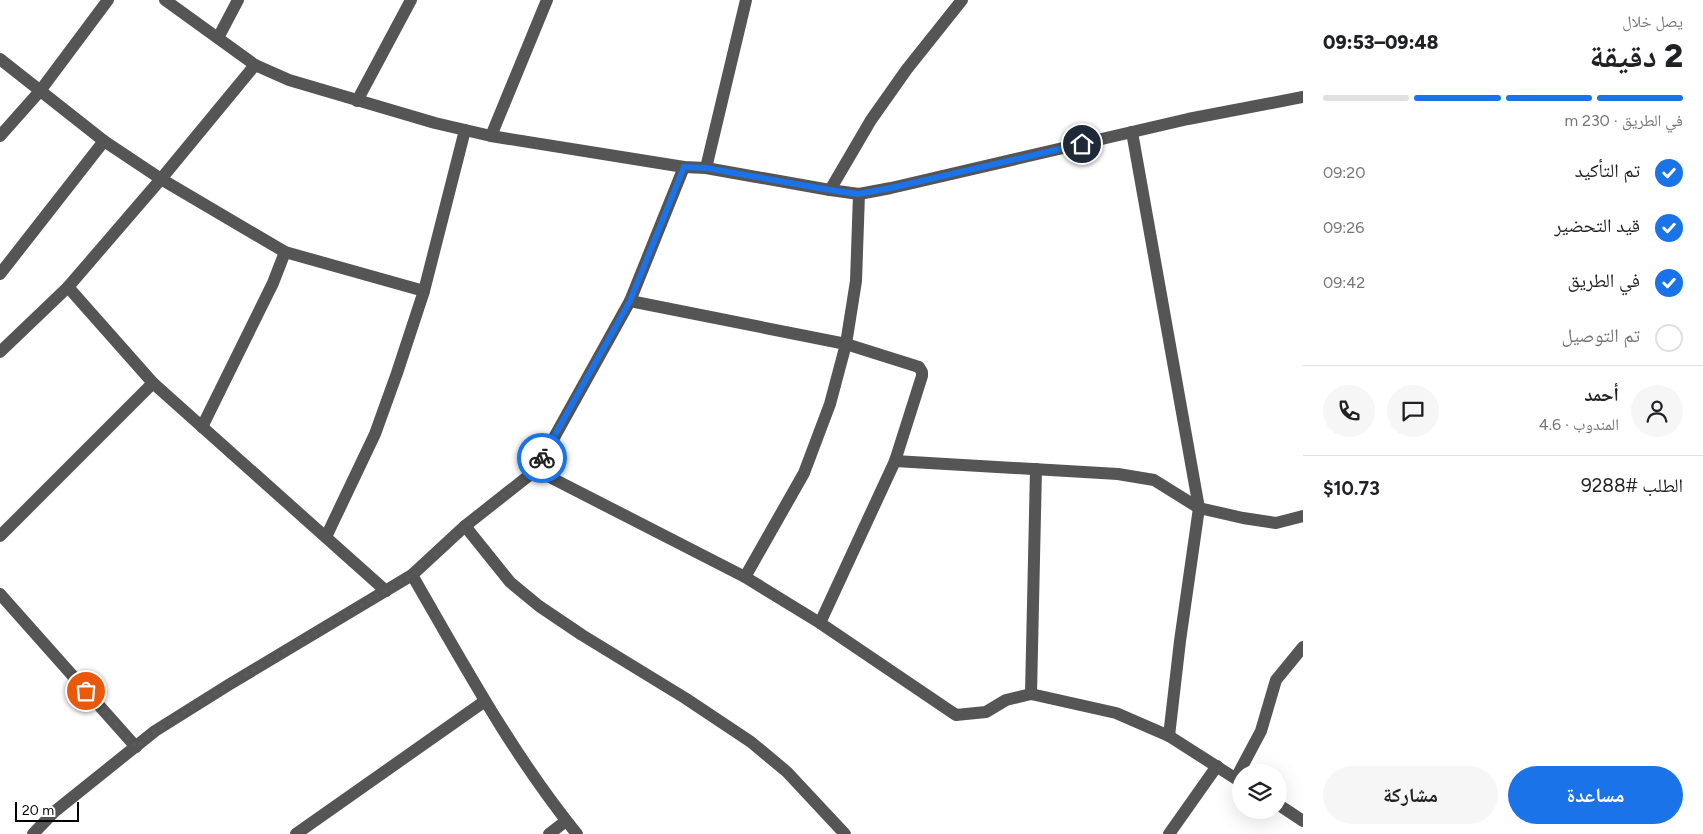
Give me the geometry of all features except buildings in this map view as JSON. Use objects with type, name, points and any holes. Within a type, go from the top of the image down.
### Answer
[{"type":"street","points":[[0,136],[40,91],[108,0]]},
{"type":"street","points":[[165,0],[255,65],[289,80],[357,101],[491,136],[684,167],[706,168],[858,194],[1188,119],[1303,97]]},
{"type":"street","points":[[218,38],[238,0]]},
{"type":"street","points":[[357,101],[411,0]]},
{"type":"street","points":[[491,136],[547,0]]},
{"type":"street","points":[[706,168],[746,0]]},
{"type":"street","points":[[830,190],[871,120],[907,69],[962,0]]},
{"type":"street","points":[[0,59],[104,141],[161,178],[285,252],[424,290]]},
{"type":"street","points":[[0,352],[68,287],[255,65]]},
{"type":"street","points":[[326,537],[375,434],[424,290],[466,130]]},
{"type":"street","points":[[1132,132],[1199,508],[1180,640],[1169,736]]},
{"type":"street","points":[[0,274],[104,141]]},
{"type":"street","points":[[34,834],[54,812],[155,731],[412,575],[466,526],[536,470],[630,301],[684,167]]},
{"type":"street","points":[[746,577],[804,472],[830,404],[846,344],[856,281],[858,194]]},
{"type":"street","points":[[202,427],[273,283],[285,252]]},
{"type":"street","points":[[68,287],[152,383],[386,591]]},
{"type":"street","points":[[630,301],[846,344],[921,369],[922,376],[895,461],[820,623]]},
{"type":"street","points":[[0,536],[152,383]]},
{"type":"street","points":[[895,461],[1118,474],[1154,480],[1199,508],[1242,518],[1276,523],[1303,516]]},
{"type":"street","points":[[1031,694],[1036,469]]},
{"type":"street","points":[[536,470],[746,577],[820,623],[956,715],[986,712],[1006,700],[1031,694],[1116,713],[1169,736],[1232,776]]},
{"type":"street","points":[[466,526],[510,582],[539,606],[751,742],[787,772],[845,834]]},
{"type":"street","points":[[412,575],[485,702],[576,834]]},
{"type":"street","points":[[0,594],[136,747]]},
{"type":"street","points":[[1246,764],[1261,731],[1276,680],[1303,647]]},
{"type":"street","points":[[296,834],[485,702]]},
{"type":"street","points":[[1169,834],[1217,766]]},
{"type":"street","points":[[1287,811],[1303,821]]},
{"type":"street","points":[[549,834],[566,821]]},
{"type":"way so far","points":[[86,691],[136,747],[155,731],[230,684],[412,575],[466,526],[536,470],[542,458]]},
{"type":"route","points":[[542,458],[630,301],[684,167],[706,168],[858,194],[1082,144]]}]
